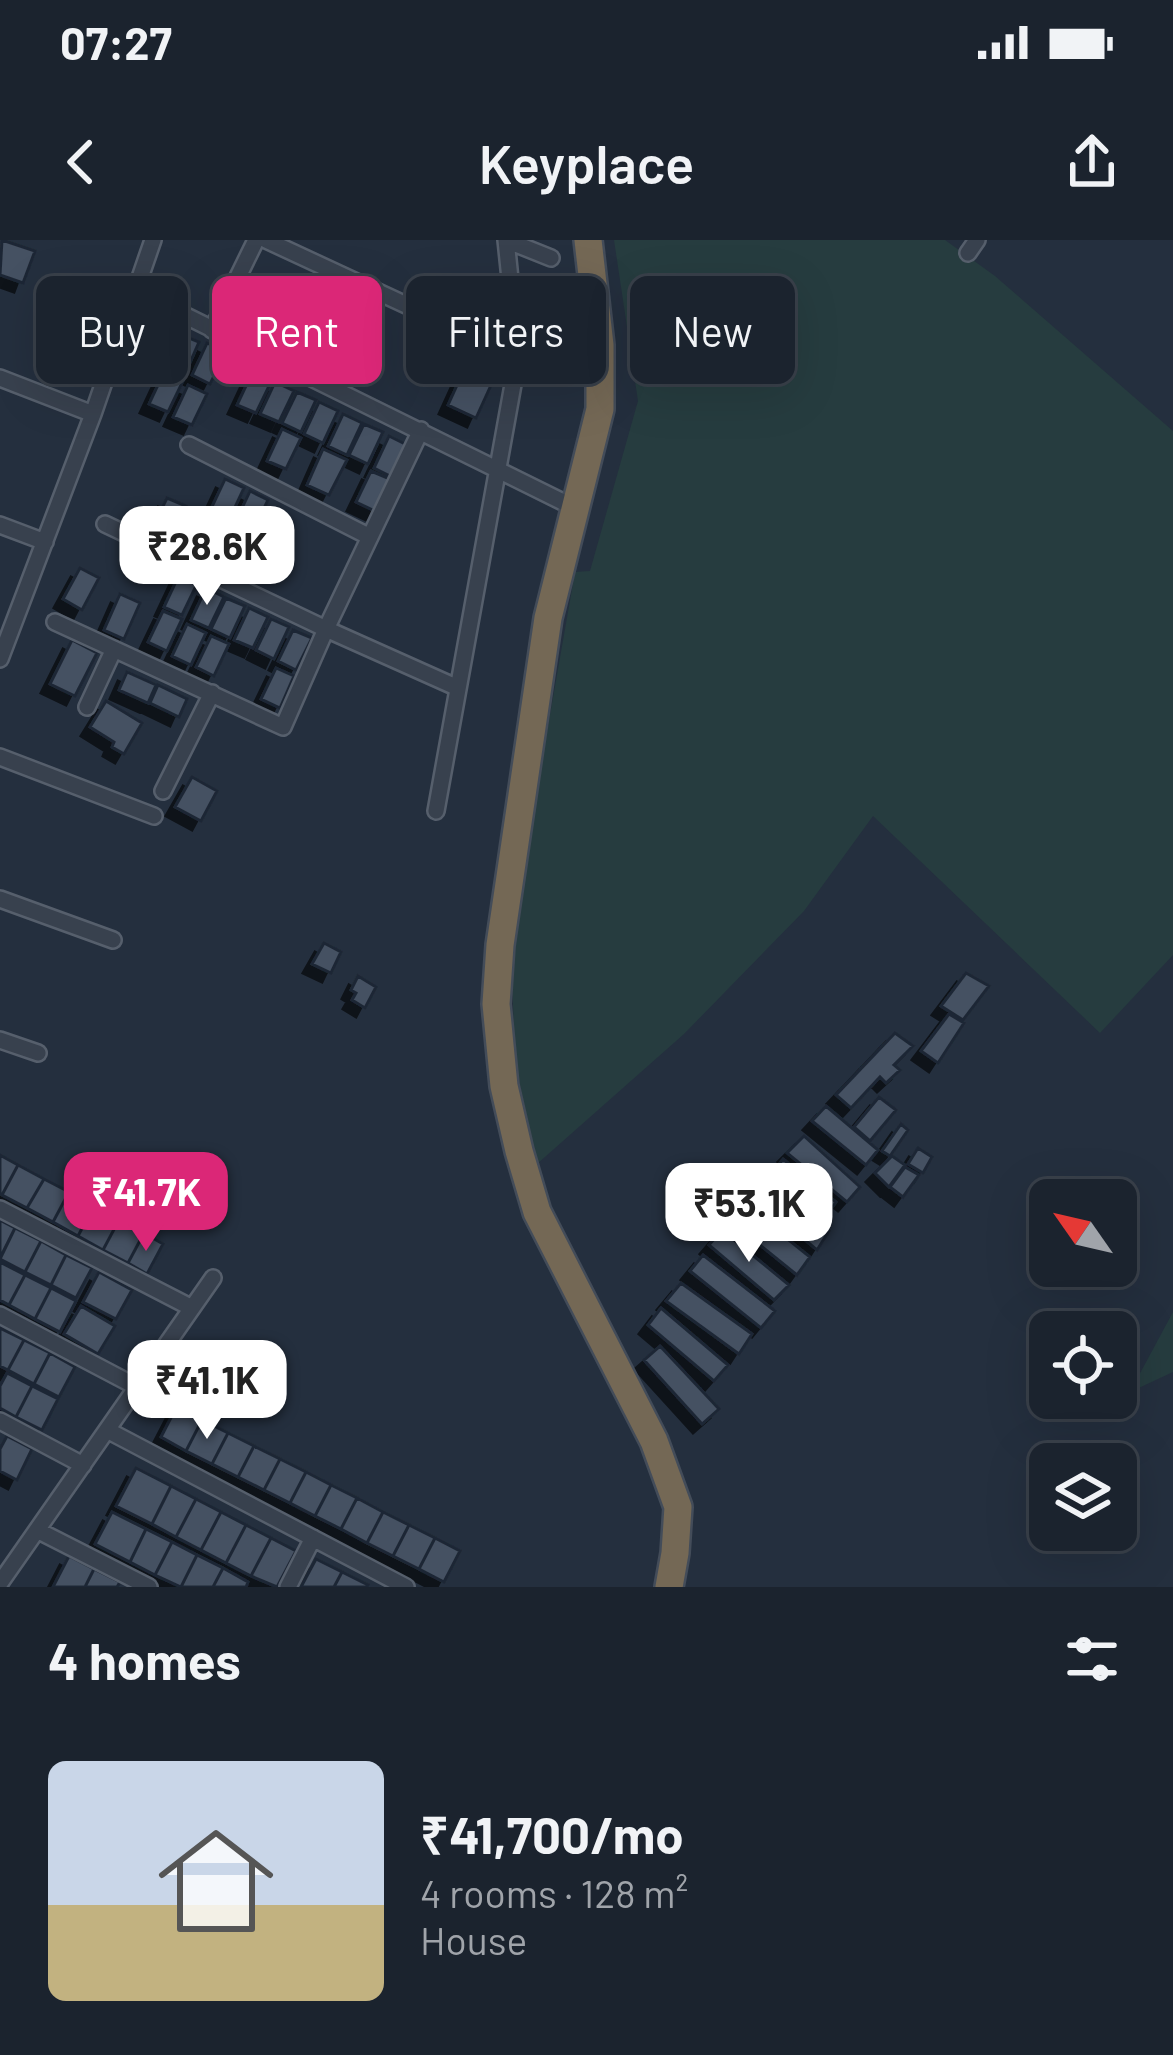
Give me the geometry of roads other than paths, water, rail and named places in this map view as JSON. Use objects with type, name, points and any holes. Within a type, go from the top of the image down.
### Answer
[{"type":"highway","points":[[588,240],[600,345],[600,409],[548,617],[500,945],[496,1004],[504,1086],[537,1212],[654,1441],[673,1490],[677,1507],[669,1587]]},
{"type":"street","points":[[238,276],[256,240]]},
{"type":"street","points":[[266,240],[406,305]]},
{"type":"street","points":[[510,276],[506,240],[550,258]]},
{"type":"street","points":[[0,659],[93,414],[150,241]]},
{"type":"street","points":[[188,318],[212,330]]},
{"type":"street","points":[[0,378],[93,414]]},
{"type":"street","points":[[325,384],[577,509]]},
{"type":"street","points":[[436,811],[514,384]]},
{"type":"street","points":[[55,622],[283,728],[421,430]]},
{"type":"street","points":[[189,445],[370,537]]},
{"type":"street","points":[[105,524],[458,688]]},
{"type":"street","points":[[0,525],[45,542]]},
{"type":"street","points":[[87,707],[114,649]]},
{"type":"street","points":[[163,791],[212,693]]},
{"type":"street","points":[[0,757],[154,816]]},
{"type":"street","points":[[0,899],[113,940]]},
{"type":"street","points":[[0,1040],[38,1053]]},
{"type":"street","points":[[0,1210],[192,1308]]},
{"type":"street","points":[[0,1583],[213,1278]]},
{"type":"street","points":[[0,1315],[137,1387]]},
{"type":"street","points":[[0,1421],[83,1465]]},
{"type":"street","points":[[107,1430],[406,1587]]},
{"type":"street","points":[[37,1530],[149,1587]]},
{"type":"street","points":[[287,1587],[313,1538]]}]
